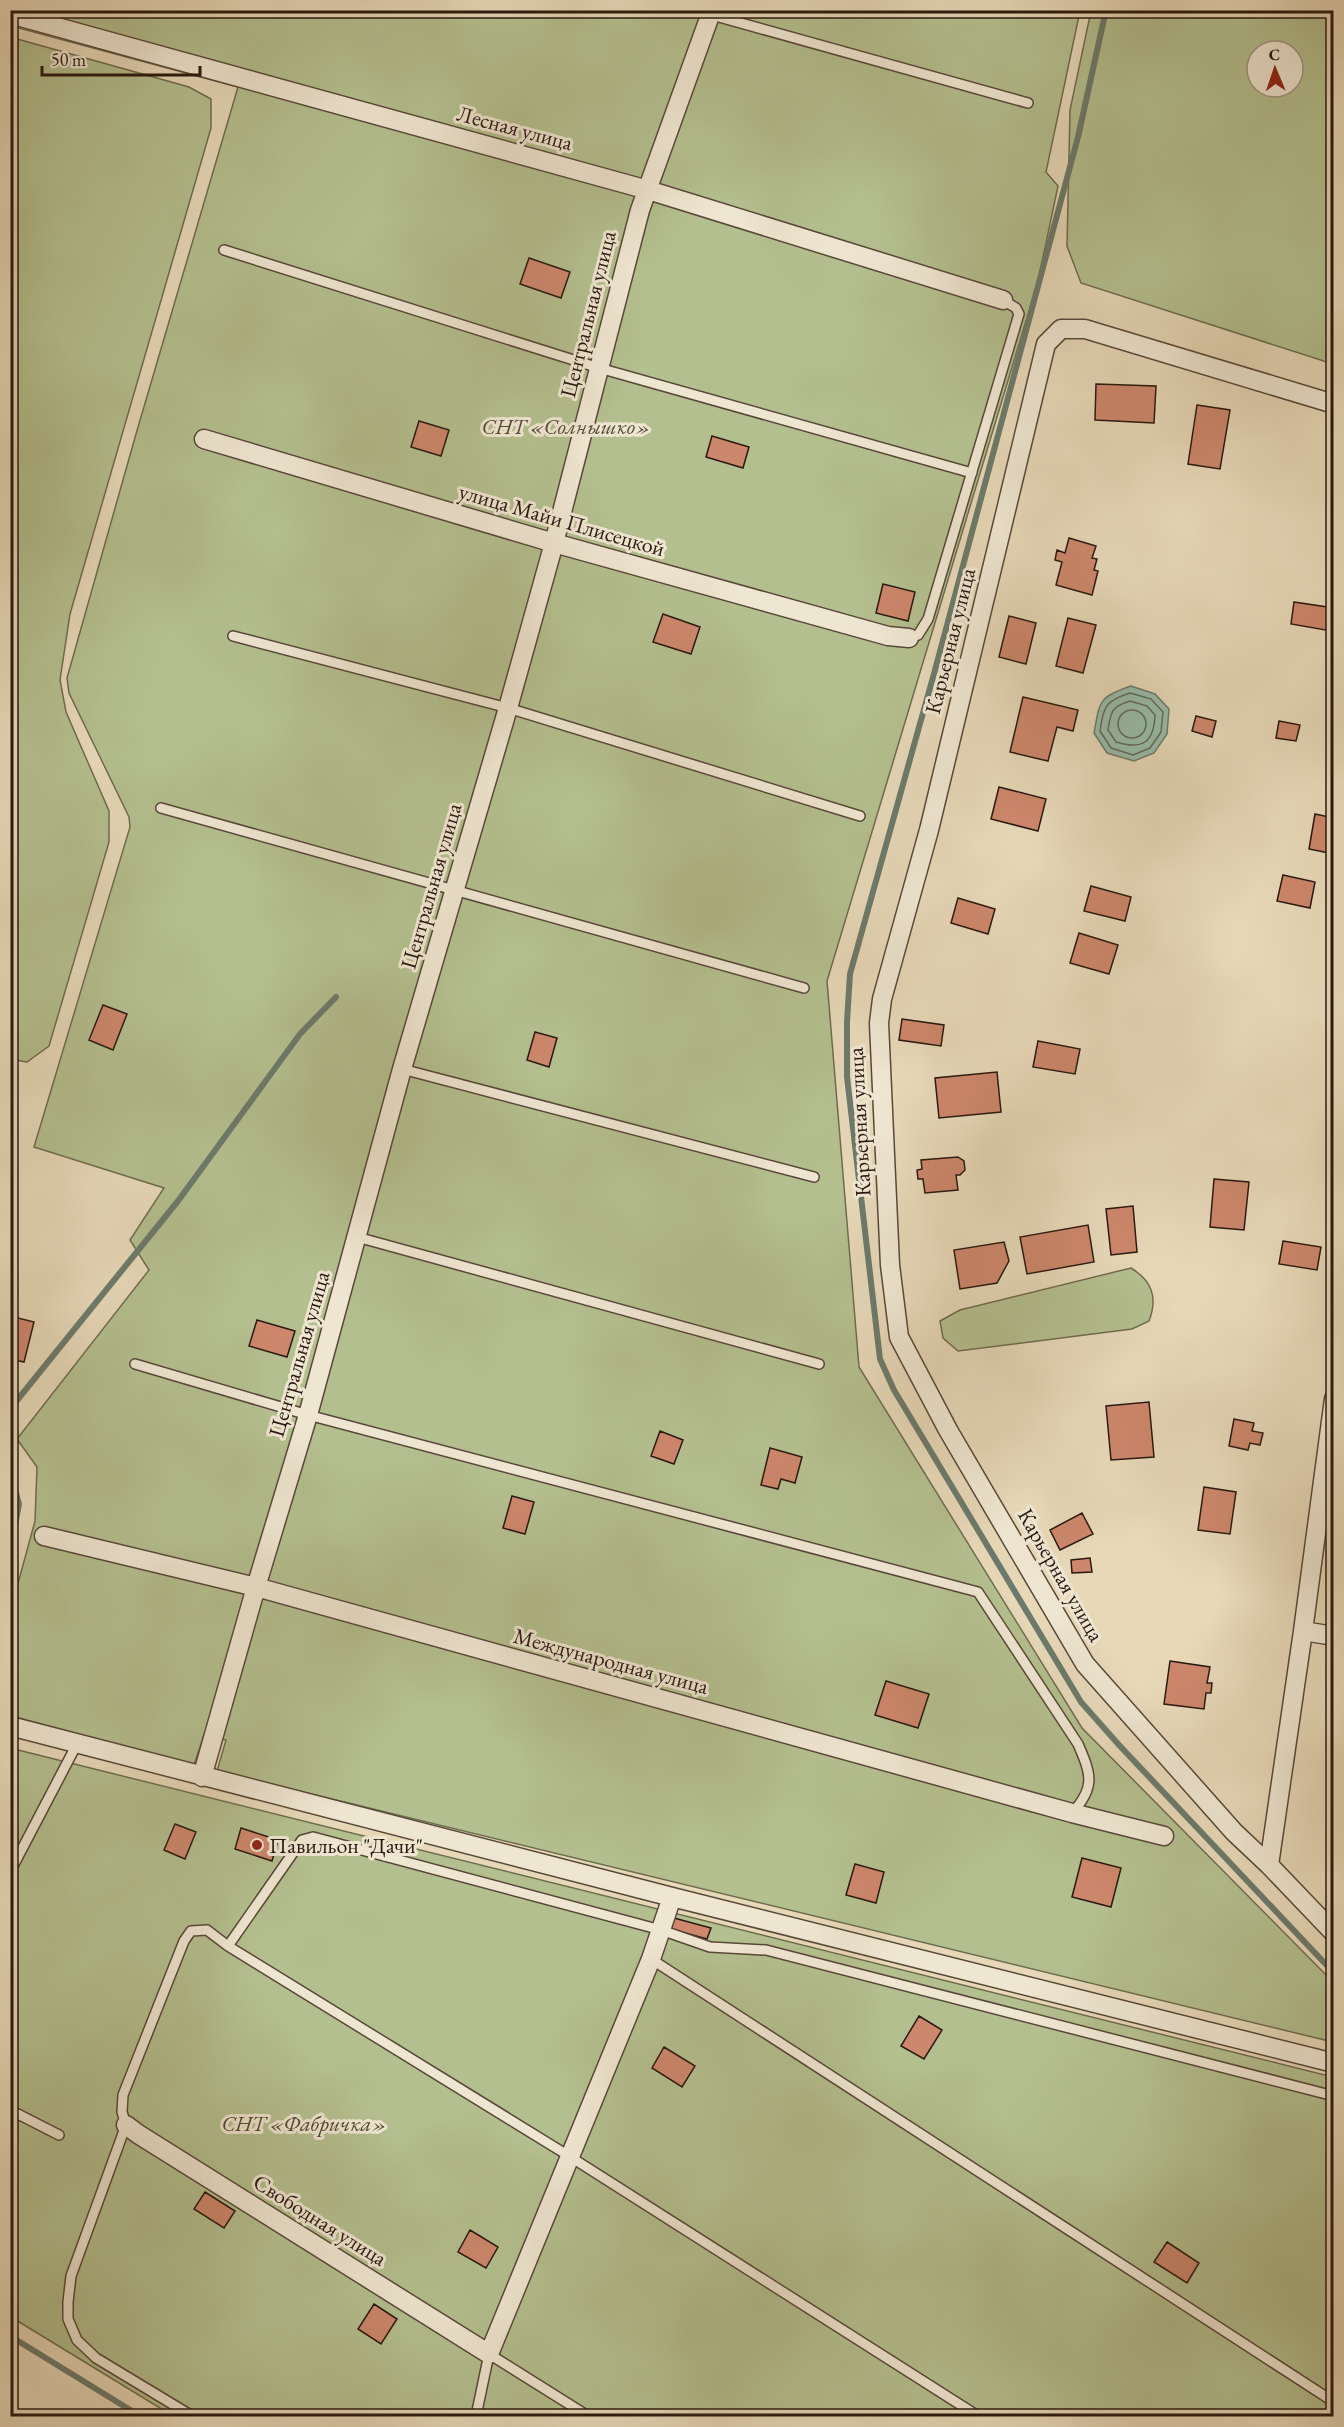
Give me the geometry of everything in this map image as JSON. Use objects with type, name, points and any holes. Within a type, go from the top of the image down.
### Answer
[{"type":"street","name":"Центральная улица","points":[[202,1777],[308,1415],[402,1069],[508,708],[554,543],[640,210],[705,12]]},
{"type":"street","name":"Лесная улица","points":[[10,14],[648,190],[1003,300]]},
{"type":"street","name":"Карьерная улица","points":[[1334,404],[1085,329],[1061,329],[1046,344],[928,830],[882,999],[879,1023],[890,1265],[899,1337],[948,1430],[1085,1664],[1234,1832],[1334,1933]]},
{"type":"street","name":"улица Майи Плисецкой","points":[[204,439],[554,543],[888,636],[909,638]]},
{"type":"street","points":[[1269,1865],[1334,1399]]},
{"type":"street","name":"Международная улица","points":[[44,1536],[256,1587],[1072,1813],[1164,1836]]},
{"type":"street","points":[[1303,1631],[1334,1636]]},
{"type":"street","points":[[10,1726],[672,1897],[1334,2063]]},
{"type":"street","points":[[489,2354],[651,1959],[672,1897]]},
{"type":"street","name":"Свободная улица","points":[[126,2125],[489,2354]]},
{"type":"lane","points":[[705,12],[1028,103]]},
{"type":"lane","points":[[224,250],[599,368],[972,473]]},
{"type":"lane","points":[[909,638],[918,635],[928,619],[1019,314],[1016,308],[1003,300]]},
{"type":"lane","points":[[233,636],[508,708],[860,816]]},
{"type":"lane","points":[[161,808],[804,988]]},
{"type":"lane","points":[[402,1069],[814,1177]]},
{"type":"lane","points":[[357,1237],[819,1364]]},
{"type":"lane","points":[[135,1364],[308,1415],[978,1592],[1078,1744],[1089,1768],[1090,1785],[1082,1802],[1072,1813]]},
{"type":"lane","points":[[10,1872],[78,1742]]},
{"type":"lane","points":[[228,1946],[302,1840],[313,1838],[661,1930],[710,1947],[766,1950],[1334,2096]]},
{"type":"lane","points":[[192,2416],[96,2358],[77,2340],[69,2319],[68,2302],[71,2276],[126,2125],[122,2112],[123,2095],[184,1941],[191,1931],[207,1930],[228,1946],[569,2156],[978,2416]]},
{"type":"lane","points":[[651,1959],[1334,2402]]},
{"type":"lane","points":[[10,2110],[59,2135]]},
{"type":"lane","points":[[476,2416],[489,2354],[588,2416]]},
{"type":"green space","name":"СНТ «Солнышко»","points":[[10,11],[1080,11],[1046,172],[1058,186],[1038,281],[827,981],[859,1367],[1082,1728],[1333,1982],[1333,2042],[217,1771],[226,1740],[204,1735],[194,1765],[11,1716],[11,1609],[35,1521],[37,1467],[17,1439],[149,1270],[130,1240],[164,1188],[34,1147],[130,827],[129,817],[69,693],[67,678],[238,87],[11,26]]},
{"type":"green space","points":[[1091,11],[1333,11],[1333,364],[1081,283],[1067,246],[1070,110]]},
{"type":"green space","points":[[10,37],[189,87],[211,99],[211,128],[70,614],[60,680],[66,712],[109,811],[109,842],[49,1046],[27,1062],[10,1059]]},
{"type":"green space","points":[[1131,1268],[1144,1278],[1153,1297],[1149,1321],[1132,1329],[958,1351],[943,1338],[940,1321],[960,1310]]},
{"type":"green space","name":"СНТ «Фабричка»","points":[[10,1748],[1333,2077],[1333,2416],[173,2416],[11,2317]]},
{"type":"water","points":[[1131,686],[1155,694],[1169,709],[1167,734],[1154,753],[1134,761],[1107,753],[1094,733],[1102,702],[1112,693]]},
{"type":"building","points":[[529,258],[570,272],[561,298],[520,284]]},
{"type":"building","points":[[1096,384],[1156,386],[1154,423],[1095,420]]},
{"type":"building","points":[[1197,405],[1230,410],[1220,469],[1188,464]]},
{"type":"building","points":[[419,421],[449,430],[441,456],[411,447]]},
{"type":"building","points":[[712,436],[749,447],[743,468],[706,457]]},
{"type":"building","points":[[1069,538],[1096,546],[1092,558],[1097,559],[1094,570],[1098,571],[1092,595],[1056,585],[1062,562],[1055,560],[1057,550],[1065,553]]},
{"type":"building","points":[[883,584],[915,592],[908,621],[876,613]]},
{"type":"building","points":[[1294,602],[1334,608],[1331,631],[1291,624]]},
{"type":"building","points":[[663,614],[700,627],[691,654],[653,642]]},
{"type":"building","points":[[1009,616],[1036,623],[1026,664],[999,657]]},
{"type":"building","points":[[1068,618],[1096,625],[1083,673],[1056,666]]},
{"type":"building","points":[[1023,697],[1078,710],[1073,731],[1057,727],[1048,761],[1010,752]]},
{"type":"building","points":[[1196,716],[1216,721],[1212,737],[1192,731]]},
{"type":"building","points":[[1279,721],[1300,725],[1296,741],[1276,738]]},
{"type":"building","points":[[999,787],[1046,799],[1038,831],[991,819]]},
{"type":"building","points":[[1315,814],[1334,818],[1334,854],[1309,849]]},
{"type":"building","points":[[1283,875],[1315,882],[1310,908],[1277,901]]},
{"type":"building","points":[[1091,886],[1131,897],[1125,921],[1084,911]]},
{"type":"building","points":[[958,898],[995,909],[988,934],[951,923]]},
{"type":"building","points":[[1079,933],[1118,945],[1109,974],[1070,963]]},
{"type":"building","points":[[103,1005],[127,1014],[113,1050],[89,1040]]},
{"type":"building","points":[[902,1019],[944,1025],[941,1046],[899,1040]]},
{"type":"building","points":[[535,1032],[557,1038],[549,1067],[527,1060]]},
{"type":"building","points":[[1038,1041],[1080,1049],[1075,1074],[1033,1067]]},
{"type":"building","points":[[997,1072],[1001,1112],[939,1118],[935,1078]]},
{"type":"building","points":[[958,1157],[964,1161],[965,1170],[960,1175],[956,1175],[958,1190],[925,1193],[923,1179],[918,1179],[917,1170],[922,1169],[921,1160]]},
{"type":"building","points":[[1214,1179],[1249,1182],[1244,1230],[1210,1227]]},
{"type":"building","points":[[1133,1206],[1137,1252],[1111,1255],[1106,1209]]},
{"type":"building","points":[[1088,1225],[1094,1262],[1027,1274],[1020,1237]]},
{"type":"building","points":[[1283,1241],[1321,1247],[1317,1270],[1279,1264]]},
{"type":"building","points":[[1004,1242],[1009,1261],[997,1283],[960,1289],[954,1250]]},
{"type":"building","points":[[10,1316],[34,1322],[24,1362],[10,1359]]},
{"type":"building","points":[[257,1320],[295,1331],[287,1357],[249,1346]]},
{"type":"building","points":[[1149,1402],[1154,1457],[1111,1460],[1106,1406]]},
{"type":"building","points":[[1234,1419],[1254,1423],[1252,1431],[1263,1433],[1260,1445],[1250,1443],[1248,1450],[1229,1446]]},
{"type":"building","points":[[660,1431],[683,1440],[674,1464],[651,1456]]},
{"type":"building","points":[[770,1448],[802,1457],[795,1483],[781,1479],[778,1489],[761,1485]]},
{"type":"building","points":[[1204,1487],[1236,1492],[1230,1534],[1198,1530]]},
{"type":"building","points":[[512,1496],[534,1502],[525,1534],[503,1528]]},
{"type":"building","points":[[1082,1513],[1093,1534],[1060,1550],[1050,1530]]},
{"type":"building","points":[[1090,1558],[1092,1572],[1072,1573],[1071,1560]]},
{"type":"building","points":[[1170,1661],[1210,1667],[1207,1683],[1212,1683],[1211,1693],[1206,1693],[1204,1709],[1164,1704]]},
{"type":"building","points":[[886,1681],[929,1694],[918,1728],[875,1715]]},
{"type":"building","points":[[1334,1725],[1334,1765],[1327,1764]]},
{"type":"building","points":[[175,1824],[196,1832],[185,1859],[164,1850]]},
{"type":"building","name":"Павильон \"Дачи\"","points":[[241,1828],[278,1840],[272,1861],[235,1849]]},
{"type":"building","points":[[1082,1858],[1121,1868],[1111,1907],[1072,1897]]},
{"type":"building","points":[[855,1864],[884,1872],[876,1903],[846,1895]]},
{"type":"building","points":[[674,1918],[711,1928],[707,1939],[671,1929]]},
{"type":"building","points":[[919,2016],[942,2030],[924,2059],[901,2046]]},
{"type":"building","points":[[664,2047],[695,2066],[682,2087],[652,2068]]},
{"type":"building","points":[[205,2192],[235,2211],[224,2228],[194,2209]]},
{"type":"building","points":[[470,2230],[498,2247],[486,2268],[458,2252]]},
{"type":"building","points":[[1167,2242],[1199,2263],[1187,2283],[1154,2262]]},
{"type":"building","points":[[374,2304],[397,2319],[381,2344],[358,2329]]},
{"type":"waterway","points":[[1106,10],[1078,137],[935,670],[850,974],[847,1077],[880,1359],[894,1390],[1081,1702],[1334,1973]]},
{"type":"waterway","points":[[10,1409],[178,1201],[300,1034],[336,997]]},
{"type":"waterway","points":[[10,1471],[19,1504],[10,1552]]},
{"type":"waterway","points":[[10,2336],[140,2416]]},
{"type":"place","name":"Павильон \"Дачи\"","points":[[257,1845]]}]
